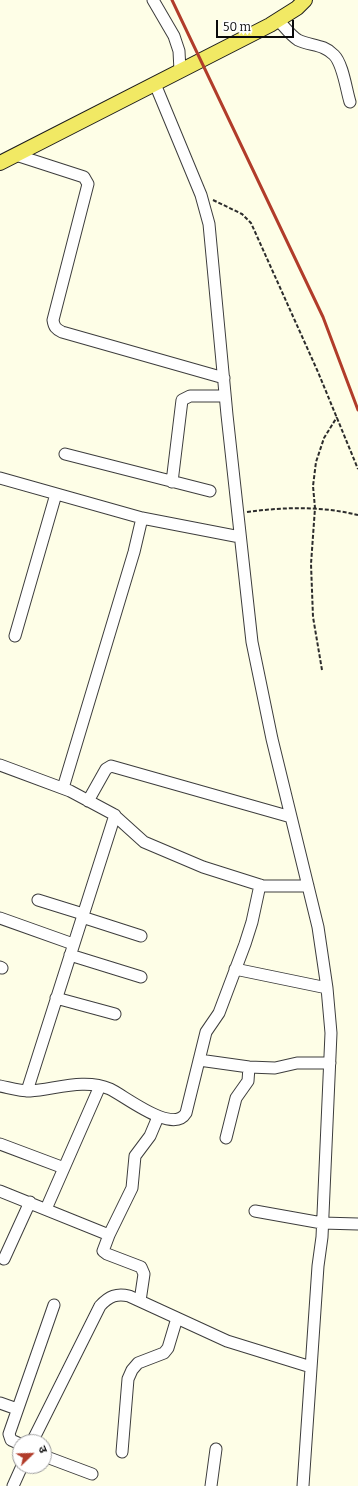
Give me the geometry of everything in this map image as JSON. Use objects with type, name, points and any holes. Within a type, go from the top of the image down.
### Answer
[{"type":"main road","points":[[7,157],[155,84],[278,20],[305,0]]},
{"type":"street","points":[[153,0],[174,36],[178,51],[180,71]]},
{"type":"street","points":[[278,20],[296,39],[307,44],[324,47],[335,55],[340,63],[350,102]]},
{"type":"street","points":[[155,84],[206,208],[212,241],[225,396],[252,642],[272,739],[318,927],[327,988],[331,1033],[330,1063],[322,1223],[303,1486]]},
{"type":"street","points":[[7,157],[84,177],[88,184],[53,320],[57,329],[62,332],[224,378]]},
{"type":"street","points":[[172,482],[182,400],[190,396],[225,396]]},
{"type":"street","points":[[65,454],[210,491]]},
{"type":"street","points":[[0,478],[142,518],[240,537]]},
{"type":"street","points":[[15,636],[56,494]]},
{"type":"street","points":[[63,788],[134,552],[142,518]]},
{"type":"street","points":[[0,765],[63,788],[115,815],[138,838],[150,845],[203,867],[260,885],[308,886]]},
{"type":"street","points":[[88,801],[106,769],[111,766],[291,817]]},
{"type":"street","points":[[27,1091],[115,815]]},
{"type":"street","points":[[0,1086],[27,1091],[78,1084],[100,1086],[110,1089],[158,1117],[174,1120],[185,1116],[206,1032],[218,1013],[248,934],[260,885]]},
{"type":"street","points":[[38,900],[141,936]]},
{"type":"street","points":[[0,918],[73,944]]},
{"type":"street","points":[[70,955],[142,977]]},
{"type":"street","points":[[235,969],[327,988]]},
{"type":"street","points":[[56,998],[115,1014]]},
{"type":"street","points":[[199,1060],[249,1067],[279,1068],[297,1063],[330,1063]]},
{"type":"street","points":[[226,1138],[236,1098],[248,1081],[249,1067]]},
{"type":"street","points":[[46,1209],[100,1086]]},
{"type":"street","points":[[140,1300],[144,1274],[143,1270],[138,1265],[105,1253],[104,1248],[108,1235],[132,1188],[135,1156],[150,1136],[158,1117]]},
{"type":"street","points":[[0,1144],[64,1168]]},
{"type":"street","points":[[0,1191],[108,1235]]},
{"type":"street","points":[[4,1259],[30,1202]]},
{"type":"street","points":[[255,1210],[322,1223],[358,1224]]},
{"type":"street","points":[[36,1434],[100,1306],[106,1299],[121,1294],[140,1300],[228,1341],[311,1367]]},
{"type":"street","points":[[12,1441],[9,1437],[17,1409],[54,1305]]},
{"type":"street","points":[[122,1452],[128,1379],[132,1370],[138,1363],[164,1353],[168,1348],[177,1318]]},
{"type":"street","points":[[0,1404],[17,1409]]},
{"type":"street","points":[[211,1486],[216,1449]]},
{"type":"street","points":[[52,1459],[92,1474]]},
{"type":"street","points":[[13,1486],[18,1474]]},
{"type":"path","points":[[201,195],[242,214],[251,223],[318,372],[358,469]]},
{"type":"path","points":[[322,670],[313,617],[311,564],[316,508],[313,486],[316,462],[324,438],[337,417]]},
{"type":"path","points":[[238,513],[277,508],[316,508],[358,515]]},
{"type":"railway","points":[[172,0],[323,317],[358,410]]}]
